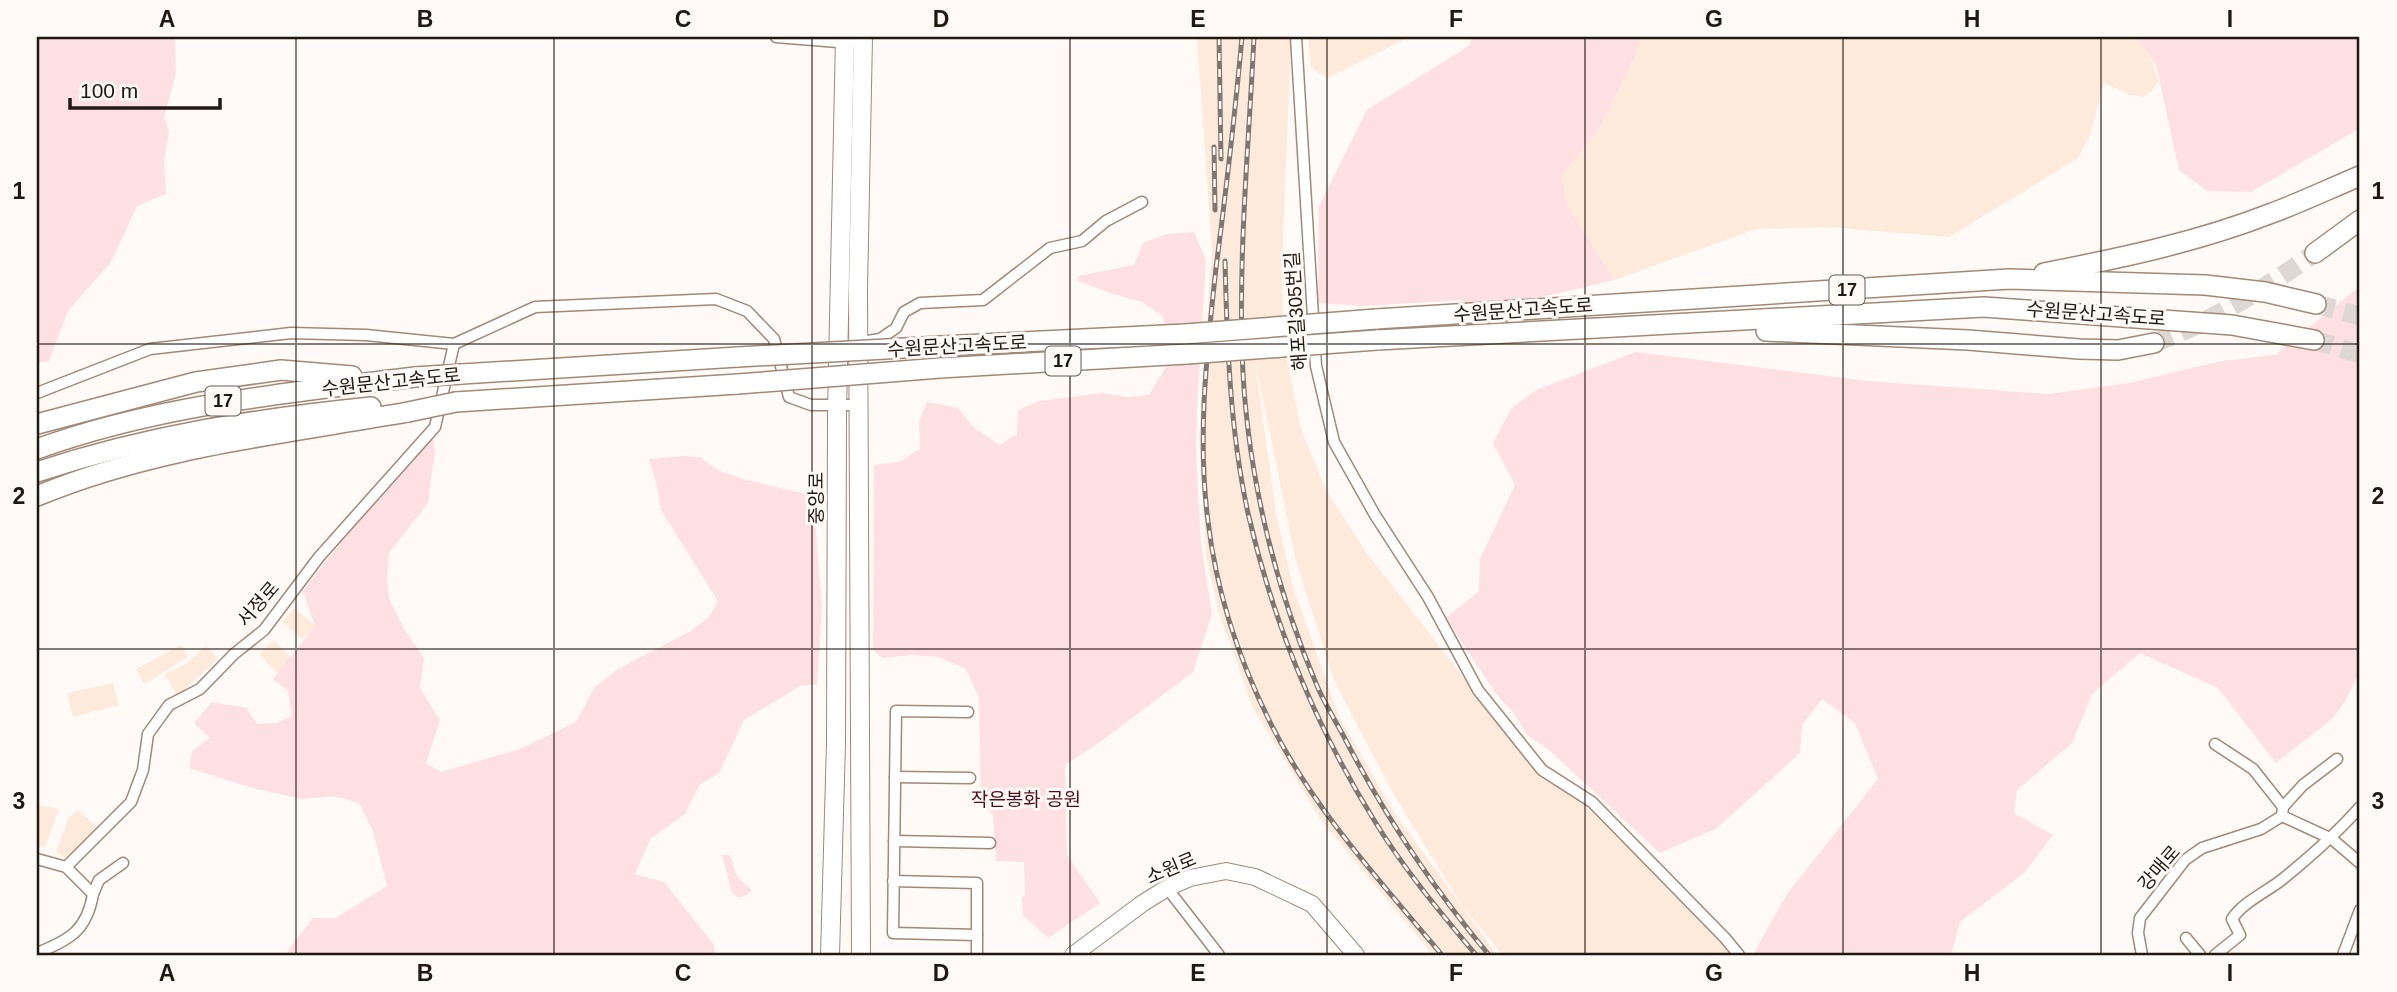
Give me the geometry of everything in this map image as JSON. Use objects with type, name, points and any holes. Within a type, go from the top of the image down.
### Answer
[{"type":"highway","name":"수원문산고속도로","points":[[2010,279],[2131,256],[2207,234],[2273,213],[2360,176]]},
{"type":"highway","points":[[2315,253],[2360,220]]},
{"type":"highway","name":"수원문산고속도로","points":[[37,449],[77,434],[229,400],[415,377],[462,374],[1185,334],[1376,319],[2010,279],[2205,285],[2265,292],[2316,304]]},
{"type":"highway","name":"수원문산고속도로","points":[[37,472],[82,457],[160,437],[291,415],[940,368],[1377,340],[1984,307],[2232,325],[2314,340]]},
{"type":"highway","name":"수원문산고속도로","points":[[1667,326],[1968,340],[2079,349],[2118,350],[2154,343]]},
{"type":"highway","points":[[37,424],[196,382],[281,370],[391,380]]},
{"type":"highway","points":[[37,496],[63,485],[157,456],[409,407]]},
{"type":"main road","points":[[854,40],[861,955]]},
{"type":"main road","name":"중앙로","points":[[830,955],[836,743],[838,405],[854,40]]},
{"type":"main road","name":"소원로","points":[[1073,955],[1167,888],[1190,878],[1226,871],[1255,877],[1312,904],[1356,955]]},
{"type":"street","points":[[776,37],[790,40],[854,40]]},
{"type":"street","name":"해포길305번길","points":[[1296,37],[1315,366],[1334,442],[1375,515],[1428,597],[1478,690],[1542,770],[1592,802],[1739,955]]},
{"type":"street","points":[[858,343],[880,339],[896,328],[904,312],[920,303],[983,300],[1050,247],[1082,241],[1106,221],[1142,202]]},
{"type":"street","points":[[37,393],[150,349],[291,333],[366,335],[454,344],[535,307],[716,299],[747,311],[774,339],[789,397],[811,405],[858,405]]},
{"type":"street","name":"서정로","points":[[66,867],[131,802],[143,770],[148,734],[169,705],[200,689],[234,654],[264,630],[319,557],[435,427],[454,344]]},
{"type":"street","points":[[968,712],[896,711],[893,933],[977,935]]},
{"type":"street","points":[[2215,744],[2253,769],[2283,812],[2332,839],[2360,863]]},
{"type":"street","name":"강매로","points":[[2142,955],[2138,933],[2140,918],[2185,860],[2202,848],[2261,829],[2283,812],[2303,785],[2337,759]]},
{"type":"street","points":[[895,777],[970,778]]},
{"type":"street","points":[[2215,955],[2239,935],[2232,919],[2238,911],[2332,839],[2360,807]]},
{"type":"street","points":[[894,841],[990,843]]},
{"type":"street","points":[[37,859],[66,867],[93,894]]},
{"type":"street","points":[[37,953],[57,945],[82,927],[99,880],[123,863]]},
{"type":"street","points":[[893,881],[978,883],[977,955]]},
{"type":"street","points":[[1167,888],[1219,955]]},
{"type":"street","points":[[2343,955],[2360,910]]},
{"type":"street","points":[[2186,938],[2200,955]]},
{"type":"shaded area","points":[[1197,37],[1291,37],[1282,335],[1301,429],[1326,490],[1366,552],[1538,773],[1587,805],[1718,938],[1729,955],[1503,955],[1463,907],[1394,795],[1334,680],[1296,561],[1254,356],[1276,513],[1293,587],[1339,717],[1396,815],[1497,955],[1433,955],[1321,820],[1253,708],[1219,613],[1206,556],[1199,436],[1212,250]]},
{"type":"shaded area","points":[[1308,37],[1409,37],[1328,78],[1311,68]]},
{"type":"shaded area","points":[[1640,37],[2136,37],[2150,56],[2159,81],[2152,91],[2143,97],[2130,95],[2104,83],[2090,135],[2078,158],[1949,237],[1828,227],[1756,229],[1614,280],[1567,205],[1561,176],[1599,129],[1637,51]]},
{"type":"shaded area","points":[[294,608],[316,626],[302,639],[283,622]]},
{"type":"shaded area","points":[[274,640],[292,659],[277,673],[259,654]]},
{"type":"shaded area","points":[[181,645],[188,657],[144,684],[136,669]]},
{"type":"shaded area","points":[[206,646],[218,659],[177,696],[165,674],[186,664]]},
{"type":"shaded area","points":[[113,683],[119,705],[73,717],[67,693]]},
{"type":"shaded area","points":[[37,805],[59,809],[45,847],[37,845]]},
{"type":"shaded area","points":[[78,810],[99,829],[67,859],[56,852],[69,817]]},
{"type":"green space","points":[[37,37],[175,37],[176,74],[164,117],[169,131],[164,160],[166,194],[137,206],[111,262],[68,311],[49,361],[37,363]]},
{"type":"green space","points":[[1472,37],[1640,37],[1637,51],[1599,129],[1561,176],[1567,205],[1614,280],[1521,302],[1479,307],[1459,300],[1366,306],[1318,303],[1319,206],[1367,110],[1470,45]]},
{"type":"green space","points":[[2136,37],[2360,37],[2360,128],[2251,192],[2207,191],[2179,170],[2157,68]]},
{"type":"green space","name":"작은봉화 공원","points":[[1194,232],[1206,261],[1196,455],[1201,543],[1212,614],[1193,672],[1065,765],[1067,855],[1100,903],[1048,938],[1023,915],[1024,862],[996,861],[993,815],[981,802],[979,698],[966,669],[939,657],[911,655],[883,658],[873,650],[874,465],[899,462],[920,449],[919,422],[927,402],[958,408],[974,428],[1000,445],[1017,434],[1018,410],[1039,401],[1102,393],[1128,397],[1149,395],[1171,359],[1163,316],[1142,302],[1078,281],[1079,276],[1134,265],[1143,243],[1167,234]]},
{"type":"green space","points":[[2360,286],[2360,671],[2345,701],[2333,718],[2276,763],[2218,688],[2140,653],[2092,694],[2072,743],[2017,790],[2014,813],[2053,835],[2024,873],[1960,922],[1951,955],[1753,955],[1787,894],[1878,779],[1855,723],[1822,699],[1802,725],[1800,753],[1717,828],[1660,853],[1547,748],[1528,736],[1513,712],[1496,694],[1446,618],[1479,591],[1480,559],[1515,485],[1493,443],[1511,409],[1536,390],[1636,352],[1868,381],[2049,394],[2129,383],[2222,361],[2275,355]]},
{"type":"green space","points":[[432,435],[435,450],[428,503],[389,553],[387,580],[389,598],[403,627],[424,658],[420,688],[440,720],[426,763],[441,772],[520,749],[576,722],[595,687],[618,669],[691,631],[709,617],[718,601],[661,510],[649,459],[700,457],[717,470],[743,479],[813,496],[822,607],[817,684],[800,686],[744,720],[719,773],[700,784],[685,814],[651,838],[635,874],[664,882],[714,945],[715,955],[287,955],[313,918],[336,918],[387,886],[373,831],[359,803],[334,796],[303,799],[256,789],[189,768],[192,751],[210,738],[194,723],[212,702],[246,708],[257,724],[277,723],[292,716],[288,691],[273,679],[315,626],[303,591],[369,506]]},
{"type":"green space","points":[[722,855],[730,855],[737,877],[752,890],[745,896],[738,897],[732,893]]},
{"type":"tunnel","points":[[2154,343],[2197,325],[2238,303],[2315,253]]},
{"type":"tunnel","points":[[2316,304],[2360,316]]},
{"type":"tunnel","points":[[2314,340],[2360,354]]},
{"type":"railway","points":[[1219,37],[1221,159]]},
{"type":"railway","points":[[1242,37],[1204,394],[1205,489],[1217,573],[1230,624],[1248,674],[1287,754],[1349,844],[1442,955]]},
{"type":"railway","points":[[1254,37],[1243,232],[1242,349],[1249,436],[1264,522],[1275,565],[1318,688],[1358,764],[1410,849],[1489,955]]},
{"type":"railway","points":[[1214,147],[1215,210]]},
{"type":"railway","points":[[1225,261],[1230,387],[1237,451],[1258,554],[1283,633],[1333,747],[1374,820],[1410,872],[1476,955]]}]
